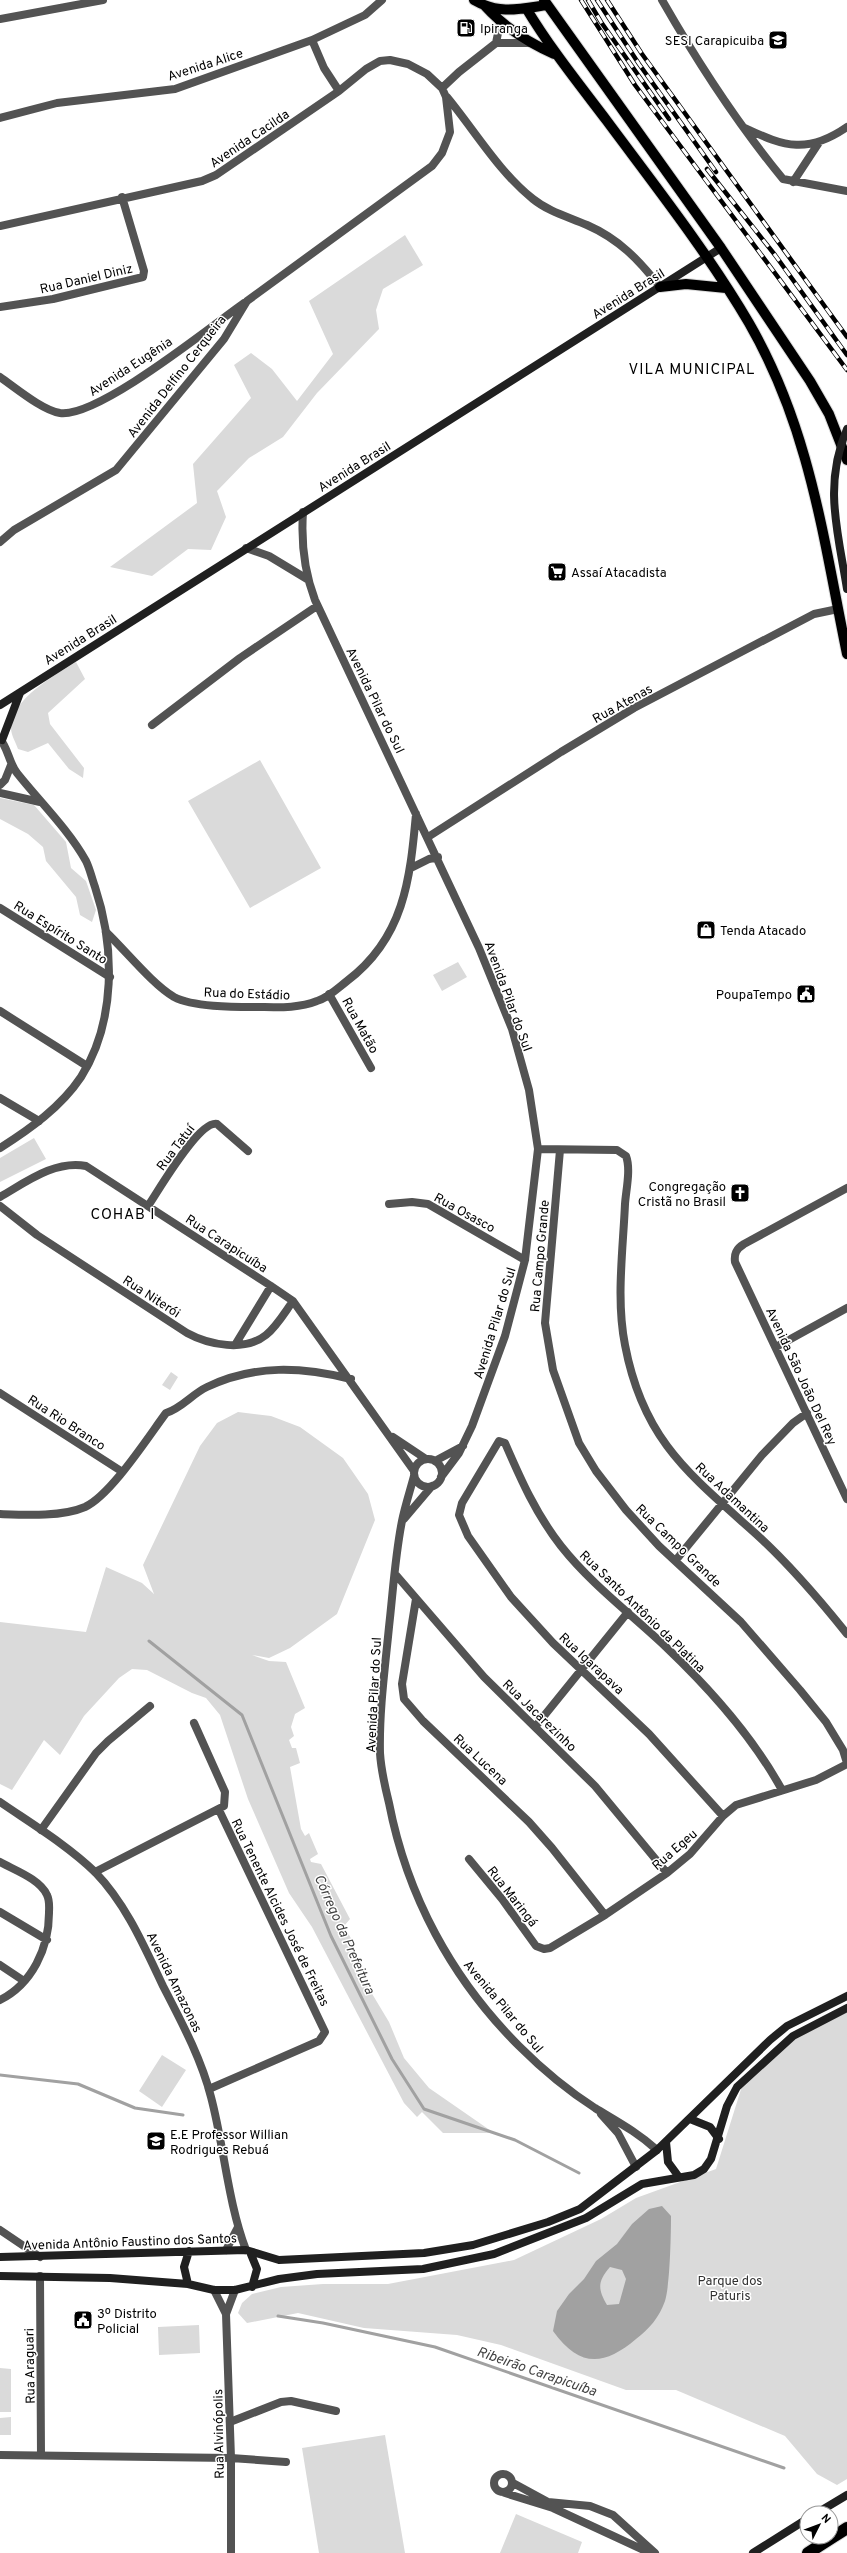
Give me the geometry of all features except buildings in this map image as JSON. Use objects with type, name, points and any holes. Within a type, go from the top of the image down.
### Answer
[{"type":"highway","points":[[808,2553],[847,2528]]},
{"type":"main road","points":[[474,0],[484,6],[500,23],[530,43],[554,54]]},
{"type":"main road","points":[[484,6],[506,11],[524,4],[546,2],[721,248],[810,381],[829,414],[847,460]]},
{"type":"main road","points":[[524,4],[554,54],[606,120],[706,257],[749,324],[796,427],[813,481],[847,654]]},
{"type":"main road","name":"Avenida Brasil","points":[[0,705],[721,248]]},
{"type":"main road","points":[[660,287],[686,284],[726,288]]},
{"type":"main road","points":[[847,429],[836,461],[832,492],[847,589]]},
{"type":"main road","points":[[1,739],[20,692]]},
{"type":"main road","name":"Avenida Antônio Faustino dos Santos","points":[[0,2258],[226,2250],[248,2251],[278,2260],[424,2253],[473,2245],[548,2222],[580,2209],[636,2167],[666,2142],[776,2036],[802,2018],[847,1996]]},
{"type":"main road","points":[[0,2276],[40,2276],[188,2284],[214,2290],[235,2290],[252,2287],[279,2279],[317,2274],[423,2269],[466,2262],[522,2245],[570,2225],[642,2184],[694,2175],[704,2169],[711,2159],[719,2139],[727,2106],[737,2087],[793,2036],[847,2008]]},
{"type":"main road","points":[[690,2119],[710,2127],[719,2139]]},
{"type":"main road","points":[[666,2142],[668,2162],[679,2177]]},
{"type":"main road","points":[[188,2284],[184,2267],[189,2251]]},
{"type":"main road","points":[[248,2251],[257,2269],[252,2287]]},
{"type":"main road","points":[[830,2505],[847,2495]]},
{"type":"main road","points":[[753,2553],[799,2524]]},
{"type":"street","points":[[0,19],[99,0]]},
{"type":"street","name":"Avenida Alice","points":[[0,118],[57,103],[175,88],[312,40],[365,15],[382,0]]},
{"type":"street","points":[[662,0],[690,49],[742,126],[783,178],[793,182],[847,191]]},
{"type":"street","points":[[496,43],[500,23]]},
{"type":"street","points":[[312,40],[324,68],[339,91]]},
{"type":"street","points":[[442,88],[459,72],[496,43],[530,43]]},
{"type":"street","name":"Avenida Cacilda","points":[[0,226],[122,197],[202,182],[216,176],[339,91],[366,69],[380,61],[390,60],[408,64],[421,70],[442,88]]},
{"type":"street","name":"Avenida Delfino Cerqueira","points":[[0,542],[14,530],[116,470],[224,339],[247,301],[432,166],[442,153],[450,132],[446,97],[442,88]]},
{"type":"street","points":[[446,97],[518,186],[548,209],[606,234],[634,255],[660,287]]},
{"type":"street","points":[[742,126],[776,142],[818,144]]},
{"type":"street","points":[[793,182],[818,144],[847,127]]},
{"type":"street","name":"Rua Daniel Diniz","points":[[0,307],[53,299],[143,277],[144,271],[122,197]]},
{"type":"street","name":"Avenida Eugênia","points":[[0,377],[51,410],[73,412],[119,390],[247,301]]},
{"type":"street","name":"Avenida Pilar do Sul","points":[[303,512],[302,535],[307,579],[317,606],[438,857],[479,948],[512,1030],[529,1090],[538,1149],[525,1260],[495,1368],[463,1446],[441,1477],[402,1521]]},
{"type":"street","points":[[246,548],[269,556],[307,579]]},
{"type":"street","points":[[152,724],[240,658],[317,606]]},
{"type":"street","name":"Rua Atenas","points":[[428,837],[561,752],[634,708],[814,614],[838,609]]},
{"type":"street","points":[[0,1148],[39,1121],[66,1095],[86,1066],[99,1031],[108,998],[110,977],[106,932],[87,862],[70,838],[11,765],[1,739]]},
{"type":"street","points":[[0,785],[5,780],[11,765]]},
{"type":"street","points":[[0,793],[40,802]]},
{"type":"street","name":"Rua do Estádio","points":[[106,932],[166,992],[182,1000],[234,1006],[295,1007],[318,1001],[330,994],[369,961],[386,939],[402,907],[411,868],[416,813]]},
{"type":"street","points":[[411,868],[429,859],[438,857]]},
{"type":"street","name":"Rua Espírito Santo","points":[[0,908],[110,977]]},
{"type":"street","name":"Rua Matão","points":[[330,994],[371,1068]]},
{"type":"street","points":[[0,1011],[86,1066]]},
{"type":"street","points":[[0,1098],[39,1121]]},
{"type":"street","name":"Rua Tatuí","points":[[148,1206],[196,1136],[208,1125],[217,1124],[248,1151]]},
{"type":"street","points":[[538,1149],[560,1150]]},
{"type":"street","name":"Rua Adamantina","points":[[560,1150],[617,1150],[623,1153],[628,1160],[621,1316],[633,1379],[646,1412],[660,1436],[694,1479],[756,1534],[794,1572],[847,1634]]},
{"type":"street","name":"Rua Campo Grande","points":[[560,1150],[545,1323],[552,1370],[580,1443],[596,1471],[639,1525],[746,1627],[826,1722],[845,1748],[847,1763]]},
{"type":"street","name":"Rua Carapicuíba","points":[[0,1198],[32,1178],[55,1168],[79,1165],[95,1170],[271,1286],[293,1301],[351,1379],[391,1436],[414,1473]]},
{"type":"street","name":"Avenida São João Del Rey","points":[[847,1188],[744,1244],[736,1252],[735,1262],[847,1499]]},
{"type":"street","name":"Rua Osasco","points":[[389,1204],[412,1202],[428,1204],[525,1260]]},
{"type":"street","name":"Rua Niterói","points":[[0,1206],[36,1235],[187,1333],[212,1344],[254,1342],[268,1334],[293,1301]]},
{"type":"street","points":[[235,1344],[271,1286]]},
{"type":"street","points":[[776,1347],[847,1308]]},
{"type":"street","points":[[0,1514],[49,1514],[84,1508],[97,1500],[115,1482],[121,1471],[166,1412],[177,1410],[201,1390],[218,1382],[286,1368],[317,1371],[351,1379]]},
{"type":"street","name":"Rua Rio Branco","points":[[0,1393],[121,1471]]},
{"type":"street","points":[[676,1560],[781,1435],[807,1413]]},
{"type":"street","name":"Rua Carapicuíba","points":[[391,1436],[430,1460]]},
{"type":"street","name":"Rua Igarapava","points":[[502,1440],[465,1496],[459,1515],[479,1554],[511,1597],[581,1670],[649,1734],[723,1816]]},
{"type":"street","name":"Rua Santo Antônio da Platina","points":[[502,1440],[505,1443],[530,1500],[557,1541],[594,1583],[668,1649],[729,1715],[757,1750],[782,1790]]},
{"type":"street","points":[[432,1486],[423,1486],[414,1473],[418,1463],[430,1460],[463,1446]]},
{"type":"street","points":[[430,1460],[440,1468],[441,1477]]},
{"type":"street","name":"Avenida Pilar do Sul","points":[[414,1473],[402,1521],[385,1668],[380,1755],[395,1838],[406,1869],[436,1938],[468,1987],[517,2044],[543,2069],[596,2109],[624,2124],[656,2150]]},
{"type":"street","name":"Rua Jacarezinho","points":[[396,1575],[484,1677],[596,1786],[666,1873]]},
{"type":"street","name":"Rua Lucena","points":[[416,1599],[402,1684],[404,1699],[423,1721],[528,1822],[605,1915]]},
{"type":"street","points":[[535,1727],[628,1612]]},
{"type":"street","points":[[42,1830],[96,1754],[108,1741],[150,1706]]},
{"type":"street","points":[[194,1723],[225,1792],[224,1806],[219,1810]]},
{"type":"street","name":"Rua Egeu","points":[[538,1948],[558,1944],[605,1915],[666,1873],[690,1854],[723,1816],[745,1800],[816,1780],[847,1763]]},
{"type":"street","name":"Avenida Amazonas","points":[[0,1802],[42,1830],[94,1872],[116,1898],[129,1917],[188,2035],[210,2089],[227,2164],[238,2227],[248,2251]]},
{"type":"street","name":"Rua Tenente Alcides José de Freitas","points":[[94,1872],[219,1810],[325,2032],[319,2041],[210,2089]]},
{"type":"street","name":"Rua Maringá","points":[[469,1859],[538,1948]]},
{"type":"street","points":[[0,1862],[39,1885],[49,1900],[47,1940],[37,1963],[24,1981],[10,1995],[0,2000]]},
{"type":"street","points":[[0,1912],[47,1940]]},
{"type":"street","points":[[0,1965],[24,1981]]},
{"type":"street","name":"Avenida Pilar do Sul","points":[[596,2109],[618,2133],[636,2167]]},
{"type":"street","points":[[226,2250],[238,2227]]},
{"type":"street","points":[[0,2230],[40,2257]]},
{"type":"street","name":"Rua Araguari","points":[[40,2276],[41,2455]]},
{"type":"street","name":"Rua Alvinópolis","points":[[214,2290],[226,2314]]},
{"type":"street","name":"Rua Alvinópolis","points":[[231,2553],[231,2458],[226,2314],[235,2290]]},
{"type":"street","points":[[230,2422],[282,2402],[291,2402],[336,2411]]},
{"type":"street","points":[[0,2455],[231,2458],[286,2462]]},
{"type":"street","points":[[650,2553],[554,2508],[498,2492],[494,2487],[496,2476],[502,2474],[508,2475],[512,2483],[548,2502],[590,2506],[613,2515],[655,2553]]},
{"type":"street","points":[[505,2493],[510,2490],[512,2483]]},
{"type":"green space","points":[[405,235],[423,265],[383,289],[376,310],[379,329],[317,393],[283,437],[249,458],[217,491],[226,517],[211,550],[188,549],[152,576],[110,567],[197,503],[193,464],[251,398],[234,365],[251,353],[272,369],[297,401],[333,354],[309,301]]},
{"type":"green space","points":[[76,662],[85,679],[48,713],[50,724],[84,768],[83,778],[69,769],[48,743],[28,752],[18,749],[11,731],[13,717],[18,707],[26,698],[46,681]]},
{"type":"green space","points":[[260,760],[321,868],[250,908],[188,801]]},
{"type":"green space","points":[[0,798],[34,805],[66,842],[71,868],[86,881],[96,910],[92,922],[80,915],[76,897],[46,861],[43,847],[28,834],[0,819]]},
{"type":"green space","points":[[458,962],[467,977],[442,991],[433,975]]},
{"type":"green space","points":[[34,1138],[46,1159],[0,1182],[0,1158]]},
{"type":"green space","points":[[171,1372],[178,1377],[170,1390],[162,1385]]},
{"type":"green space","points":[[238,1412],[271,1416],[300,1427],[343,1458],[368,1494],[375,1520],[337,1614],[290,1648],[269,1658],[252,1655],[269,1661],[286,1662],[305,1708],[295,1714],[291,1727],[294,1736],[289,1740],[292,1748],[296,1748],[300,1763],[290,1767],[301,1829],[305,1836],[309,1833],[318,1854],[310,1859],[311,1862],[321,1864],[350,1919],[344,1926],[353,1942],[353,1962],[389,2022],[404,2058],[429,2088],[494,2133],[443,2133],[422,2112],[417,2117],[404,2103],[312,1927],[289,1893],[248,1799],[220,1715],[206,1698],[192,1693],[147,1670],[132,1669],[119,1678],[84,1716],[60,1755],[44,1740],[12,1790],[0,1784],[0,1622],[86,1632],[106,1567],[142,1583],[154,1594],[143,1565],[200,1446],[217,1423]]},
{"type":"green space","name":"Parque dos Paturis","points":[[847,2012],[847,2479],[837,2485],[817,2474],[785,2436],[676,2390],[626,2390],[501,2345],[457,2335],[364,2328],[298,2313],[247,2323],[238,2313],[242,2303],[252,2294],[281,2287],[323,2284],[388,2284],[514,2260],[601,2219],[636,2198],[716,2169],[743,2083],[796,2037]]},
{"type":"green space","points":[[162,2055],[186,2070],[162,2107],[139,2091]]},
{"type":"green space","points":[[199,2325],[200,2353],[159,2355],[158,2327]]},
{"type":"green space","points":[[0,2368],[11,2369],[11,2412],[0,2412]]},
{"type":"green space","points":[[11,2417],[11,2435],[0,2435],[0,2418]]},
{"type":"green space","points":[[385,2435],[405,2553],[319,2553],[302,2448]]},
{"type":"green space","points":[[516,2514],[582,2542],[578,2553],[500,2553]]},
{"type":"shaded area","points":[[662,2206],[671,2216],[668,2284],[663,2307],[657,2318],[641,2335],[613,2355],[592,2359],[582,2357],[563,2343],[553,2331],[557,2311],[569,2294],[584,2279],[596,2261],[617,2244],[632,2224],[649,2209]],"holes":[[[610,2267],[622,2270],[626,2279],[619,2304],[607,2305],[602,2294],[600,2286],[601,2281]]]},
{"type":"waterway","name":"Córrego da Prefeitura","points":[[149,1641],[242,1715],[331,1936],[392,2059],[424,2109],[515,2140],[579,2173]]},
{"type":"waterway","points":[[0,2075],[78,2084],[135,2108],[183,2115]]},
{"type":"waterway","name":"Ribeirão Carapicuíba","points":[[278,2316],[323,2323],[435,2347],[784,2468]]},
{"type":"railway","points":[[581,0],[635,85],[847,370]]},
{"type":"railway","points":[[588,0],[601,22],[669,119]]},
{"type":"railway","points":[[597,0],[639,64],[716,172]]},
{"type":"railway","points":[[607,0],[642,54],[847,337]]},
{"type":"railway","points":[[707,169],[775,255],[847,355]]},
{"type":"place","name":"Ipiranga","points":[[466,28]]},
{"type":"place","name":"SESI Carapicuiba","points":[[778,40]]},
{"type":"place","name":"Assaí Atacadista","points":[[557,572]]},
{"type":"place","name":"Tenda Atacado","points":[[706,930]]},
{"type":"place","name":"PoupaTempo","points":[[806,994]]},
{"type":"place","name":"Congregação Cristã no Brasil","points":[[740,1193]]},
{"type":"place","name":"E.E Professor Willian Rodrigues Rebuá","points":[[156,2141]]},
{"type":"place","name":"3º Distrito Policial","points":[[83,2320]]},
{"type":"district","name":"VILA MUNICIPAL","points":[[692,369]]},
{"type":"district","name":"COHAB I","points":[[123,1214]]}]
